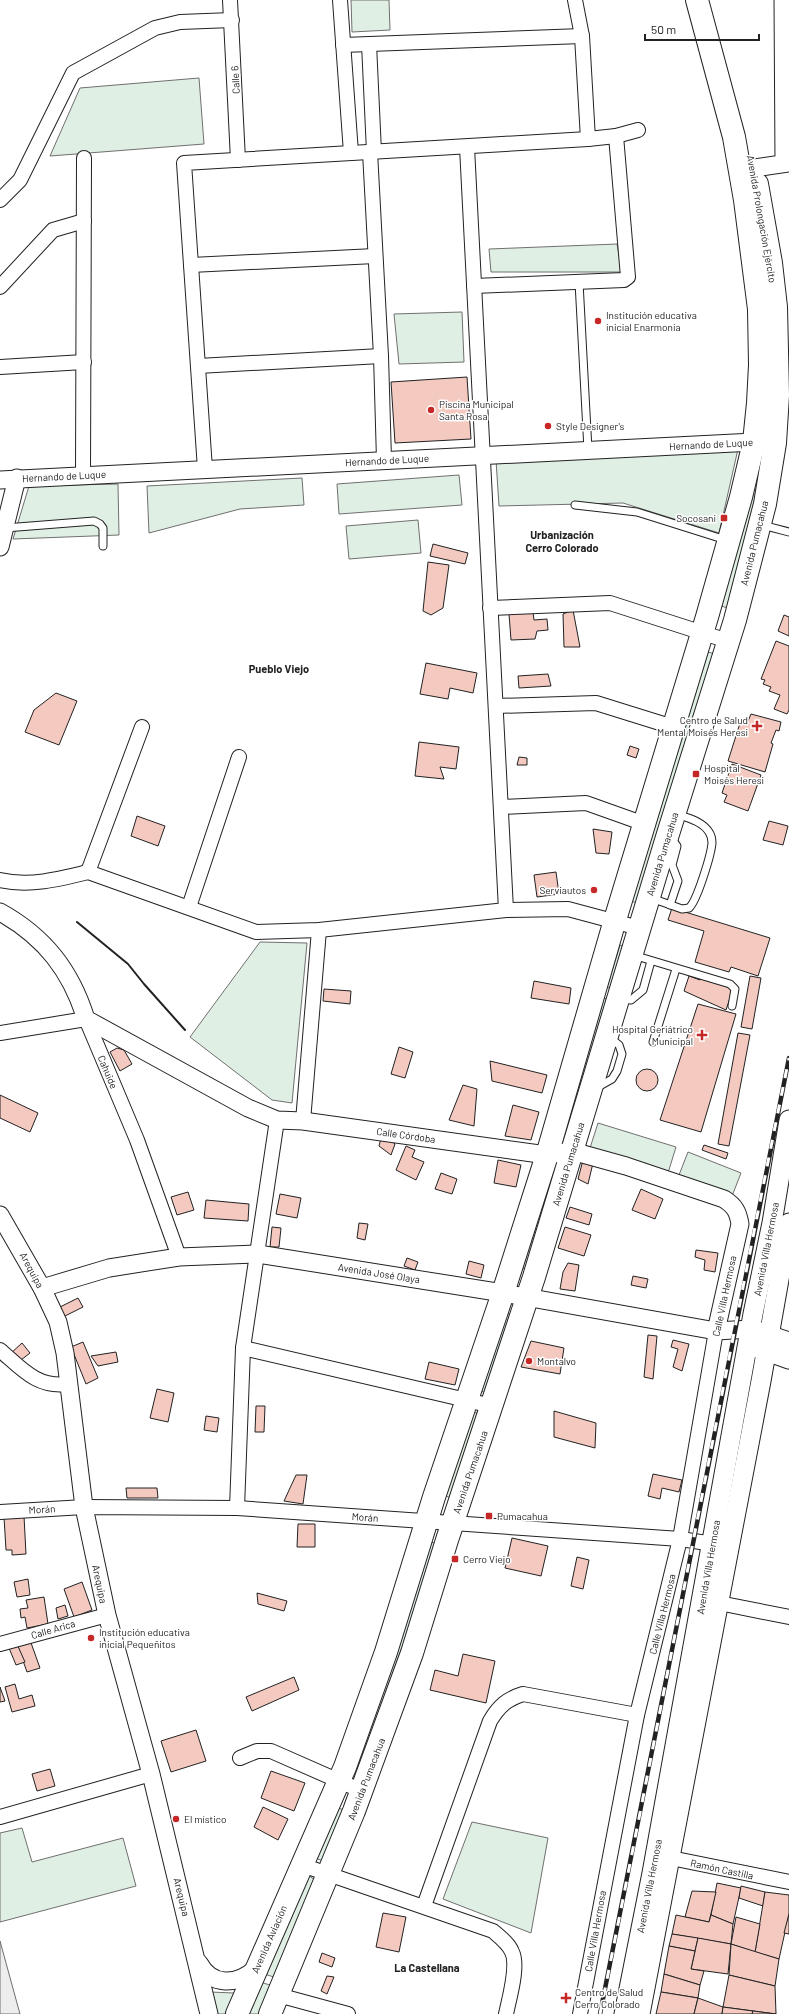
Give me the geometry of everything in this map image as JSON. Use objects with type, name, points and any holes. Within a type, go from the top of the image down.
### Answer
[{"type":"main road","name":"Avenida Prolongación Ejército","points":[[697,0],[728,112],[747,168]]},
{"type":"main road","name":"Avenida Prolongación Ejército","points":[[712,0],[747,168],[771,263],[776,307],[778,371],[764,442]]},
{"type":"main road","name":"Avenida Pumacahua","points":[[329,1874],[362,1791],[412,1653],[452,1524],[527,1297],[619,998],[642,958],[639,928],[728,641],[760,524],[764,442]]},
{"type":"main road","points":[[302,1865],[339,1780],[386,1652],[427,1521],[503,1292],[547,1155],[594,990],[702,632],[730,542],[764,442]]},
{"type":"main road","points":[[594,990],[619,998]]},
{"type":"main road","name":"Avenida Villa Hermosa","points":[[640,2014],[663,1857],[758,1340],[772,1223],[789,1120]]},
{"type":"main road","name":"Avenida Villa Hermosa","points":[[758,1340],[789,1223]]},
{"type":"main road","name":"Avenida José Olaya","points":[[758,1340],[789,1342]]},
{"type":"main road","name":"Avenida José Olaya","points":[[758,1340],[789,1359]]},
{"type":"main road","name":"Avenida Villa Hermosa","points":[[624,2014],[663,1857],[719,1603],[721,1545]]},
{"type":"main road","name":"Avenida Aviación","points":[[237,2014],[255,1969],[302,1865]]},
{"type":"main road","points":[[274,2004],[329,1874]]},
{"type":"street","name":"Calle 6","points":[[230,0],[238,160]]},
{"type":"street","points":[[340,0],[351,154]]},
{"type":"street","points":[[575,0],[582,36],[588,139]]},
{"type":"street","points":[[747,168],[787,163],[783,0]]},
{"type":"street","points":[[0,200],[20,180],[73,73],[155,28],[180,22],[232,20]]},
{"type":"street","points":[[343,45],[582,36]]},
{"type":"street","points":[[369,44],[375,256],[381,356],[384,460]]},
{"type":"street","points":[[205,469],[184,163],[588,139],[616,136],[638,130]]},
{"type":"street","points":[[474,286],[624,280],[628,277],[616,136]]},
{"type":"street","points":[[467,147],[506,910]]},
{"type":"street","points":[[83,475],[84,158]]},
{"type":"street","points":[[0,287],[53,230],[84,221]]},
{"type":"street","points":[[191,265],[375,256]]},
{"type":"street","points":[[198,366],[381,356]]},
{"type":"street","points":[[0,367],[84,362]]},
{"type":"street","name":"Hernando de Luque","points":[[8,479],[764,442]]},
{"type":"street","points":[[0,547],[5,528],[8,479]]},
{"type":"street","points":[[490,608],[610,603],[728,641]]},
{"type":"street","points":[[496,706],[596,703],[674,727]]},
{"type":"street","points":[[88,872],[142,727]]},
{"type":"street","points":[[189,908],[239,758]]},
{"type":"street","points":[[501,807],[586,803],[645,824]]},
{"type":"street","points":[[0,880],[16,884],[66,878],[88,872],[256,932],[319,930],[506,910],[568,909],[615,920],[639,928]]},
{"type":"street","name":"Cahuide","points":[[0,912],[39,940],[57,960],[78,994],[86,1019],[137,1140],[179,1257]]},
{"type":"street","points":[[302,1121],[319,930]]},
{"type":"street","points":[[0,1033],[86,1019]]},
{"type":"street","name":"Calle Córdoba","points":[[86,1019],[248,1108],[277,1120],[302,1121],[547,1155],[572,1151],[626,1166],[724,1199],[732,1204],[738,1213]]},
{"type":"street","points":[[238,1508],[243,1348],[277,1120]]},
{"type":"street","name":"Calle Villa Hermosa","points":[[580,2014],[637,1715],[680,1540],[716,1331],[740,1224],[738,1213]]},
{"type":"street","name":"Arequipa","points":[[0,1215],[42,1288],[58,1322],[68,1384],[84,1507],[107,1614],[151,1774],[197,1958],[209,2014]]},
{"type":"street","name":"Avenida José Olaya","points":[[42,1288],[109,1268],[179,1257],[258,1254],[503,1292],[758,1340]]},
{"type":"street","points":[[243,1348],[492,1406]]},
{"type":"street","points":[[0,1350],[34,1378],[55,1386],[68,1384]]},
{"type":"street","name":"Morán","points":[[0,1512],[84,1507],[238,1508],[680,1540],[721,1545]]},
{"type":"street","points":[[719,1603],[789,1617]]},
{"type":"street","name":"Calle Arica","points":[[0,1644],[107,1614]]},
{"type":"street","points":[[424,1906],[490,1720],[508,1699],[523,1694],[637,1715]]},
{"type":"street","points":[[240,1758],[256,1751],[271,1751],[362,1791]]},
{"type":"street","points":[[0,1817],[151,1774]]},
{"type":"street","name":"Ramón Castilla","points":[[663,1857],[789,1882]]},
{"type":"street","points":[[302,1865],[493,1931],[513,1953],[514,1972],[506,2014]]},
{"type":"street","name":"Arequipa","points":[[197,1958],[203,1970],[213,1978],[225,1982],[238,1980],[255,1969]]},
{"type":"street","points":[[274,2004],[348,2014]]},
{"type":"lane","points":[[579,282],[588,450]]},
{"type":"lane","points":[[575,504],[637,512],[730,542]]},
{"type":"lane","points":[[5,528],[94,522],[100,524],[103,528],[102,546]]},
{"type":"lane","points":[[760,524],[789,532]]},
{"type":"lane","points":[[648,897],[670,905],[682,909],[691,906],[712,844],[712,837],[704,826],[694,820],[671,824],[677,846],[672,865],[678,881],[670,905]]},
{"type":"lane","points":[[642,958],[676,969],[726,982],[733,986],[735,993],[732,1006]]},
{"type":"lane","points":[[653,1042],[676,969]]},
{"type":"green space","points":[[351,0],[389,0],[390,30],[352,32]]},
{"type":"green space","points":[[199,78],[204,144],[50,156],[80,88]]},
{"type":"green space","points":[[617,244],[622,272],[491,272],[489,249]]},
{"type":"green space","points":[[462,312],[464,362],[399,364],[394,314]]},
{"type":"green space","points":[[738,449],[719,533],[623,503],[499,506],[496,460]]},
{"type":"green space","points":[[756,467],[761,468],[754,504],[728,608],[721,606]]},
{"type":"green space","points":[[459,475],[462,505],[339,514],[337,484]]},
{"type":"green space","points":[[302,478],[304,505],[240,509],[149,533],[147,486]]},
{"type":"green space","points":[[118,484],[119,535],[13,539],[29,486]]},
{"type":"green space","points":[[418,520],[421,553],[349,559],[346,526]]},
{"type":"green space","points":[[708,652],[715,654],[638,904],[632,901]]},
{"type":"green space","points":[[260,942],[307,943],[292,1103],[272,1100],[190,1037]]},
{"type":"green space","points":[[620,945],[626,947],[611,989],[607,987]]},
{"type":"green space","points":[[604,998],[607,999],[569,1130],[565,1129],[602,1000]]},
{"type":"green space","points":[[598,1123],[676,1147],[668,1173],[590,1148]]},
{"type":"green space","points":[[688,1152],[741,1173],[732,1196],[679,1175]]},
{"type":"green space","points":[[550,1176],[556,1178],[527,1270],[521,1267]]},
{"type":"green space","points":[[506,1313],[513,1315],[486,1393],[481,1391]]},
{"type":"green space","points":[[473,1412],[480,1414],[451,1498],[446,1496]]},
{"type":"green space","points":[[430,1542],[436,1543],[363,1770],[356,1767]]},
{"type":"green space","points":[[334,1806],[346,1811],[326,1862],[312,1857]]},
{"type":"green space","points":[[472,1822],[548,1838],[531,1933],[443,1899]]},
{"type":"green space","points":[[22,1828],[32,1862],[123,1838],[136,1886],[0,1922],[0,1833]]},
{"type":"green space","points":[[308,1875],[315,1880],[277,1978],[261,1973]]},
{"type":"green space","points":[[257,1981],[273,1986],[262,2014],[245,2014]]},
{"type":"green space","points":[[210,1992],[234,1993],[225,2014],[216,2014]]},
{"type":"shaded area","points":[[0,1941],[20,2014],[0,2014]]},
{"type":"building","name":"Piscina Municipal Santa Rosa","points":[[467,377],[471,439],[395,443],[391,382]]},
{"type":"building","points":[[433,544],[468,553],[465,564],[430,556]]},
{"type":"building","points":[[428,562],[449,565],[443,608],[431,615],[423,611]]},
{"type":"building","points":[[573,610],[580,647],[564,647],[563,614]]},
{"type":"building","points":[[533,612],[534,620],[547,619],[548,630],[537,631],[535,639],[511,640],[509,614]]},
{"type":"building","points":[[784,615],[789,617],[789,636],[778,631]]},
{"type":"building","points":[[776,641],[789,646],[789,710],[787,714],[774,709],[780,695],[769,691],[771,687],[763,684],[765,680],[761,679]]},
{"type":"building","points":[[426,663],[477,673],[473,693],[450,688],[448,699],[420,694]]},
{"type":"building","points":[[548,674],[551,686],[519,688],[518,676]]},
{"type":"building","points":[[56,693],[77,701],[59,745],[25,732],[34,710]]},
{"type":"building","points":[[751,714],[781,722],[779,731],[776,730],[771,743],[773,744],[765,772],[728,761],[741,720],[748,721]]},
{"type":"building","points":[[419,742],[459,747],[456,769],[440,767],[444,779],[415,776]]},
{"type":"building","points":[[630,746],[639,749],[636,758],[627,755]]},
{"type":"building","points":[[519,757],[527,758],[527,765],[517,765]]},
{"type":"building","points":[[732,764],[761,775],[748,811],[724,802],[727,795],[722,793]]},
{"type":"building","points":[[137,816],[165,826],[158,846],[131,836]]},
{"type":"building","points":[[769,821],[788,826],[783,845],[763,840]]},
{"type":"building","points":[[593,829],[612,832],[609,854],[596,853]]},
{"type":"building","points":[[556,872],[559,894],[537,897],[534,875]]},
{"type":"building","points":[[672,908],[770,938],[758,976],[731,967],[729,972],[695,962],[704,931],[668,920]]},
{"type":"building","points":[[689,976],[700,980],[701,978],[733,989],[726,1010],[684,991]]},
{"type":"building","points":[[750,976],[761,978],[752,1029],[741,1027]]},
{"type":"building","points":[[534,981],[571,988],[569,1004],[531,998]]},
{"type":"building","points":[[324,989],[351,991],[350,1004],[323,1001]]},
{"type":"building","points":[[698,1004],[736,1014],[701,1132],[660,1120]]},
{"type":"building","points":[[738,1033],[750,1035],[729,1146],[718,1144]]},
{"type":"building","points":[[399,1047],[413,1052],[405,1078],[391,1074]]},
{"type":"building","points":[[117,1048],[124,1050],[132,1064],[120,1071],[110,1052]]},
{"type":"building","points":[[490,1061],[547,1075],[542,1093],[492,1081]]},
{"type":"building","points":[[647,1069],[655,1072],[658,1080],[655,1088],[647,1091],[639,1088],[636,1080],[639,1072]]},
{"type":"building","points":[[463,1085],[477,1089],[474,1126],[449,1120]]},
{"type":"building","points":[[0,1095],[38,1113],[30,1132],[0,1118]]},
{"type":"building","points":[[513,1105],[539,1112],[531,1140],[505,1136]]},
{"type":"building","points":[[386,1137],[395,1144],[391,1155],[379,1146],[381,1138]]},
{"type":"building","points":[[704,1145],[728,1153],[726,1159],[702,1150]]},
{"type":"building","points":[[406,1146],[415,1150],[412,1157],[424,1162],[416,1180],[396,1170]]},
{"type":"building","points":[[498,1160],[521,1165],[516,1187],[494,1183]]},
{"type":"building","points":[[583,1160],[593,1163],[588,1184],[578,1179]]},
{"type":"building","points":[[441,1173],[457,1179],[452,1194],[435,1189]]},
{"type":"building","points":[[641,1189],[663,1199],[655,1219],[632,1210]]},
{"type":"building","points":[[188,1192],[194,1210],[177,1215],[171,1197]]},
{"type":"building","points":[[280,1194],[301,1198],[297,1218],[276,1214]]},
{"type":"building","points":[[206,1200],[249,1204],[248,1221],[204,1218]]},
{"type":"building","points":[[570,1207],[592,1214],[589,1225],[566,1218]]},
{"type":"building","points":[[359,1223],[368,1224],[365,1240],[357,1238]]},
{"type":"building","points":[[272,1227],[281,1228],[279,1247],[270,1247]]},
{"type":"building","points":[[565,1227],[591,1235],[584,1256],[558,1248]]},
{"type":"building","points":[[696,1250],[718,1253],[715,1272],[704,1270],[705,1260],[695,1257]]},
{"type":"building","points":[[407,1258],[418,1262],[415,1270],[404,1266]]},
{"type":"building","points":[[469,1261],[484,1265],[481,1278],[466,1274]]},
{"type":"building","points":[[568,1263],[579,1265],[575,1291],[560,1289],[563,1272]]},
{"type":"building","points":[[633,1276],[648,1279],[646,1288],[631,1285]]},
{"type":"building","points":[[78,1298],[83,1307],[63,1317],[58,1308]]},
{"type":"building","points":[[648,1335],[657,1336],[653,1379],[644,1377]]},
{"type":"building","points":[[673,1340],[689,1344],[682,1371],[673,1367],[678,1349],[671,1347]]},
{"type":"building","points":[[531,1341],[564,1348],[560,1374],[521,1367]]},
{"type":"building","points":[[83,1342],[98,1378],[86,1384],[71,1347]]},
{"type":"building","points":[[22,1343],[30,1353],[21,1360],[10,1354]]},
{"type":"building","points":[[116,1352],[118,1362],[98,1366],[91,1356]]},
{"type":"building","points":[[429,1362],[459,1369],[455,1385],[425,1379]]},
{"type":"building","points":[[157,1389],[174,1393],[168,1422],[150,1418]]},
{"type":"building","points":[[256,1406],[265,1406],[264,1432],[255,1432]]},
{"type":"building","points":[[554,1411],[596,1423],[595,1448],[554,1437]]},
{"type":"building","points":[[206,1416],[219,1418],[217,1432],[204,1430]]},
{"type":"building","points":[[653,1474],[682,1480],[679,1492],[662,1488],[660,1499],[648,1496]]},
{"type":"building","points":[[296,1475],[307,1475],[303,1504],[284,1501]]},
{"type":"building","points":[[126,1488],[157,1488],[158,1498],[127,1498]]},
{"type":"building","points":[[24,1516],[26,1554],[12,1555],[12,1550],[6,1550],[4,1517]]},
{"type":"building","points":[[298,1524],[315,1524],[315,1547],[297,1547]]},
{"type":"building","points":[[512,1538],[548,1546],[541,1576],[505,1568]]},
{"type":"building","points":[[577,1557],[589,1560],[583,1589],[571,1586]]},
{"type":"building","points":[[28,1579],[30,1595],[17,1597],[14,1582]]},
{"type":"building","points":[[82,1582],[92,1610],[74,1617],[64,1589]]},
{"type":"building","points":[[257,1593],[287,1601],[284,1611],[258,1604]]},
{"type":"building","points":[[44,1597],[48,1624],[27,1628],[25,1617],[21,1618],[20,1609],[28,1608],[26,1600]]},
{"type":"building","points":[[65,1605],[68,1616],[58,1619],[56,1608]]},
{"type":"building","points":[[30,1640],[40,1668],[27,1672],[17,1644]]},
{"type":"building","points":[[17,1644],[25,1662],[16,1665],[9,1648]]},
{"type":"building","points":[[463,1654],[495,1661],[486,1703],[430,1690],[435,1670],[458,1676]]},
{"type":"building","points":[[294,1677],[299,1690],[252,1711],[246,1697]]},
{"type":"building","points":[[15,1684],[19,1699],[32,1695],[35,1706],[12,1712],[5,1687]]},
{"type":"building","points":[[0,1687],[5,1701],[0,1702]]},
{"type":"building","points":[[196,1730],[206,1761],[171,1772],[161,1741]]},
{"type":"building","points":[[50,1769],[55,1786],[37,1791],[32,1774]]},
{"type":"building","points":[[271,1771],[305,1783],[294,1811],[261,1798]]},
{"type":"building","points":[[263,1807],[288,1819],[278,1840],[254,1827]]},
{"type":"building","points":[[717,1883],[741,1888],[733,1924],[711,1915]]},
{"type":"building","points":[[741,1886],[765,1892],[763,1906],[739,1898]]},
{"type":"building","points":[[692,1891],[716,1892],[709,1922],[685,1917]]},
{"type":"building","points":[[765,1892],[789,1895],[789,1914],[779,1959],[755,1952]]},
{"type":"building","points":[[383,1913],[406,1917],[399,1952],[376,1947]]},
{"type":"building","points":[[789,1914],[789,1934],[784,1933]]},
{"type":"building","points":[[676,1915],[709,1922],[711,1915],[733,1924],[731,1944],[672,1934]]},
{"type":"building","points":[[736,1917],[760,1924],[755,1952],[731,1944]]},
{"type":"building","points":[[672,1934],[698,1938],[695,1951],[669,1946]]},
{"type":"building","points":[[698,1938],[731,1944],[728,1974],[691,1969]]},
{"type":"building","points":[[731,1944],[779,1959],[775,1986],[729,1975]]},
{"type":"building","points":[[669,1946],[695,1951],[691,1969],[704,1971],[700,1985],[664,1974]]},
{"type":"building","points":[[322,1953],[335,1958],[332,1967],[319,1962]]},
{"type":"building","points":[[664,1974],[700,1985],[698,1998],[661,1992]]},
{"type":"building","points":[[729,1975],[775,1986],[776,2014],[723,2007]]},
{"type":"building","points":[[327,1976],[334,1977],[327,1994],[321,1991]]},
{"type":"building","points":[[661,1992],[698,1998],[694,2014],[656,2014]]},
{"type":"building","points":[[698,1998],[723,2007],[722,2014],[694,2014]]},
{"type":"building","points":[[723,2007],[753,2011],[752,2014],[722,2014]]},
{"type":"building","points":[[753,2011],[776,2014],[752,2014]]},
{"type":"railway","points":[[600,2014],[789,1058]]},
{"type":"wall","points":[[77,922],[128,964],[185,1030]]},
{"type":"place","name":"Institución educativa inicial Enarmonia","points":[[598,321]]},
{"type":"place","name":"Piscina Municipal Santa Rosa","points":[[431,410]]},
{"type":"place","name":"Style Designer's","points":[[548,426]]},
{"type":"place","name":"Socosani","points":[[724,518]]},
{"type":"place","name":"Centro de Salud Mental Moisés Heresi","points":[[757,726]]},
{"type":"place","name":"Hospital Moisés Heresi","points":[[696,774]]},
{"type":"place","name":"Serviautos","points":[[594,890]]},
{"type":"place","name":"Hospital Geriátrico Municipal","points":[[702,1035]]},
{"type":"place","name":"Montalvo","points":[[529,1361]]},
{"type":"place","name":"Pumacahua","points":[[489,1516]]},
{"type":"place","name":"Cerro Viejo","points":[[455,1559]]},
{"type":"place","name":"Institución educativa inicial Pequeñitos","points":[[91,1638]]},
{"type":"place","name":"El místico","points":[[176,1819]]},
{"type":"place","name":"Centro de Salud Cerro Colorado","points":[[566,1998]]},
{"type":"district","name":"Urbanización Cerro Colorado","points":[[562,540]]},
{"type":"district","name":"Pueblo Viejo","points":[[279,668]]},
{"type":"district","name":"La Castellana","points":[[427,1967]]}]
